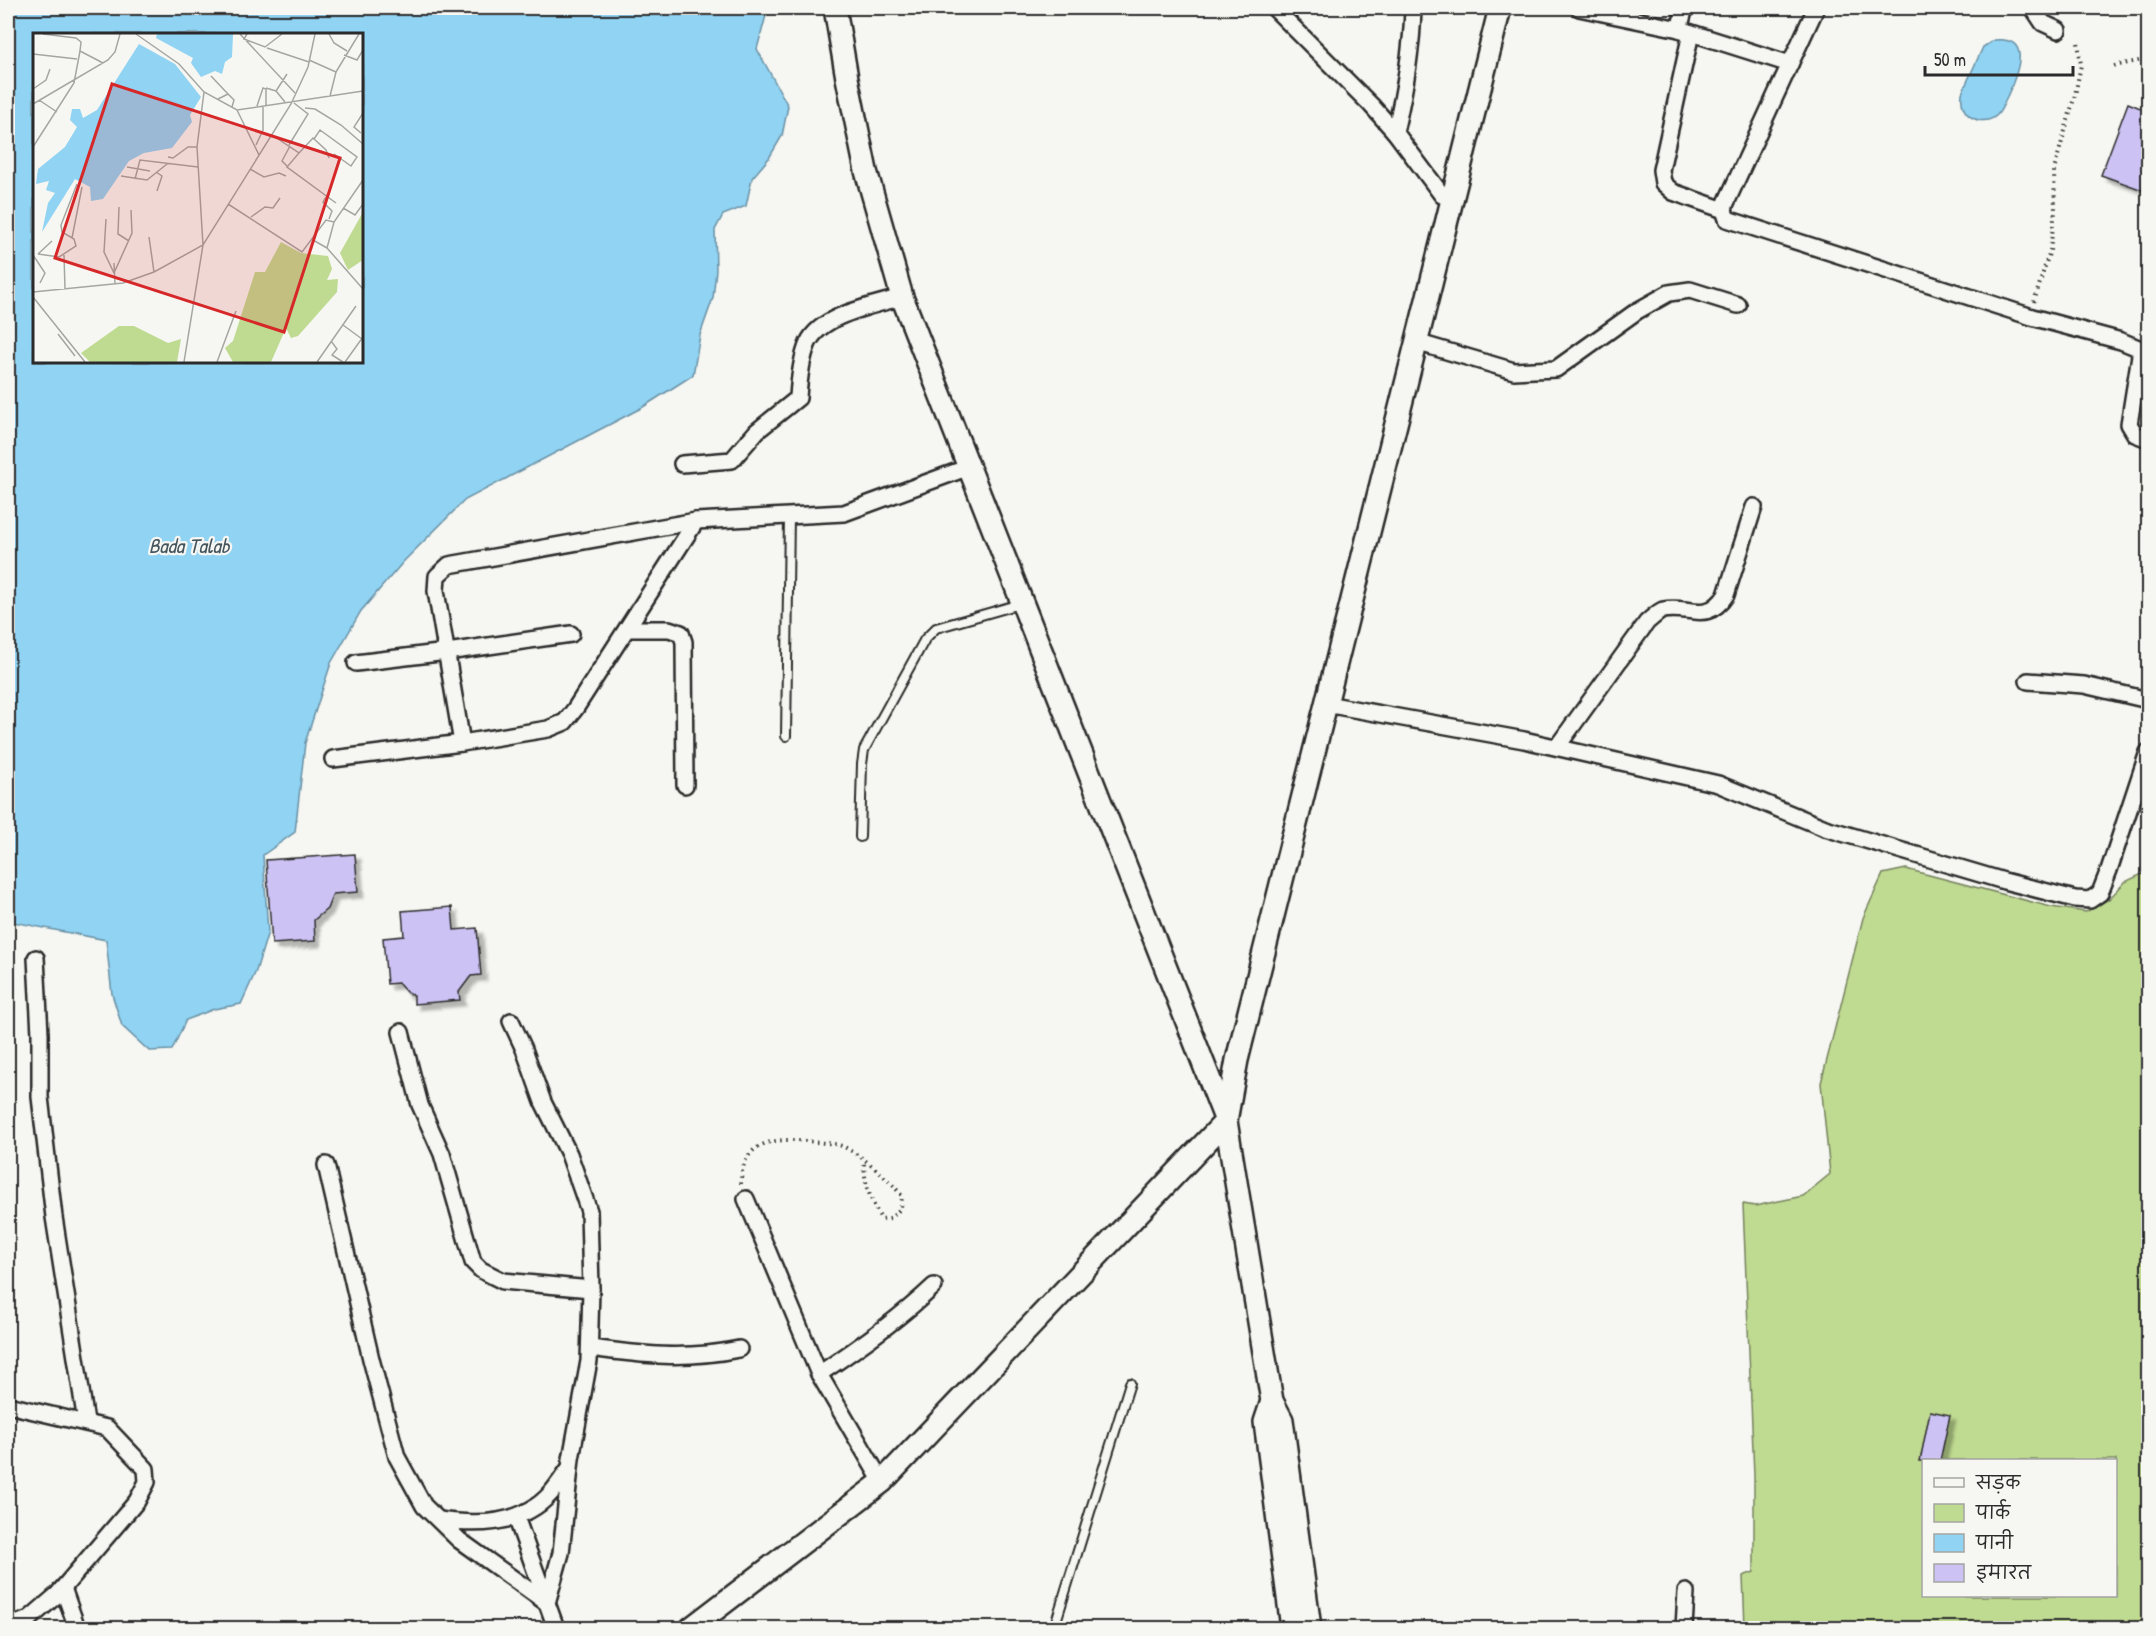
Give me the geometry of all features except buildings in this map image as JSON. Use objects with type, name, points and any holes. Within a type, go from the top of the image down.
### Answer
[{"type":"main road","points":[[835,8],[866,171],[902,297],[1226,1121],[1272,1401],[1282,1419],[1310,1629]]},
{"type":"main road","points":[[691,1629],[882,1482],[1226,1121],[1238,1060],[1500,8]]},
{"type":"main road","points":[[1272,1401],[1265,1422],[1292,1629]]},
{"type":"street","points":[[1274,8],[1371,105],[1395,132],[1442,195],[1452,200]]},
{"type":"street","points":[[1395,132],[1412,43],[1413,8]]},
{"type":"street","points":[[1579,8],[1685,31],[1790,64]]},
{"type":"street","points":[[1685,8],[1685,31],[1661,170],[1663,183],[1673,192],[1724,210]]},
{"type":"street","points":[[1816,8],[1724,210],[1727,219],[2032,317],[2121,341],[2145,350],[2129,424],[2135,434],[2148,439]]},
{"type":"street","points":[[2034,8],[2043,23],[2058,30]]},
{"type":"street","points":[[1416,342],[1515,371],[1556,369],[1637,311],[1669,293],[1690,290],[1738,305]]},
{"type":"street","points":[[682,464],[732,460],[757,431],[798,398],[808,343],[822,325],[846,314],[902,297]]},
{"type":"street","points":[[462,743],[436,591],[437,576],[449,565],[696,521],[844,513],[969,467]]},
{"type":"street","points":[[1557,747],[1647,622],[1661,611],[1704,612],[1718,607],[1726,596],[1754,507]]},
{"type":"street","points":[[333,759],[462,743],[548,729],[565,722],[696,521]]},
{"type":"street","points":[[627,629],[669,629],[681,633],[684,642],[685,785]]},
{"type":"street","points":[[356,663],[571,634]]},
{"type":"street","points":[[2028,681],[2094,686],[2148,700]]},
{"type":"street","points":[[1326,704],[1557,747],[1718,784],[1826,828],[2004,881],[2075,899],[2090,900],[2100,893],[2146,773],[2148,752]]},
{"type":"street","points":[[36,958],[40,1034],[40,1097],[55,1227],[86,1422]]},
{"type":"street","points":[[511,1021],[524,1048],[543,1102],[568,1154],[589,1211],[591,1288],[589,1361],[570,1468],[561,1553],[547,1603]]},
{"type":"street","points":[[401,1032],[420,1105],[442,1154],[473,1262],[481,1270],[503,1281],[591,1288]]},
{"type":"street","points":[[326,1165],[371,1359],[397,1457],[424,1506],[459,1540],[547,1603]]},
{"type":"street","points":[[746,1199],[819,1374],[882,1482]]},
{"type":"street","points":[[819,1374],[906,1313],[934,1286]]},
{"type":"street","points":[[590,1348],[651,1356],[710,1355],[739,1349]]},
{"type":"street","points":[[8,1405],[107,1428],[146,1468],[147,1482],[131,1509],[63,1588],[29,1620],[8,1627]]},
{"type":"street","points":[[439,1520],[483,1524],[516,1517],[550,1494],[570,1468]]},
{"type":"street","points":[[516,1517],[556,1629]]},
{"type":"street","points":[[63,1588],[77,1629]]},
{"type":"street","points":[[1684,1629],[1686,1592]]},
{"type":"lane","points":[[786,736],[789,516]]},
{"type":"lane","points":[[860,837],[864,750],[925,639],[936,628],[1022,603]]},
{"type":"lane","points":[[1054,1629],[1130,1383]]},
{"type":"path","points":[[2032,317],[2035,296],[2050,250],[2055,211],[2054,170],[2081,65],[2078,42]]},
{"type":"path","points":[[2114,66],[2148,59]]},
{"type":"path","points":[[746,1199],[740,1183],[745,1159],[757,1146],[771,1142],[808,1141],[842,1146],[878,1170],[902,1196],[901,1208],[891,1218],[881,1218],[866,1189],[864,1161]]},
{"type":"green space","points":[[1906,869],[2051,907],[2086,912],[2109,899],[2125,882],[2144,873],[2148,875],[2148,1628],[1745,1628],[1743,1576],[1754,1572],[1754,1475],[1743,1204],[1755,1206],[1803,1196],[1830,1174],[1821,1083],[1863,918],[1883,874]]},
{"type":"water","name":"Bada Talab","points":[[8,8],[768,8],[757,49],[788,106],[782,136],[769,158],[752,178],[746,206],[723,215],[715,230],[716,270],[713,298],[700,335],[693,375],[643,407],[465,500],[404,561],[361,611],[331,663],[305,743],[295,832],[263,855],[268,932],[256,971],[241,1004],[214,1009],[186,1020],[172,1050],[149,1051],[122,1026],[112,994],[106,940],[8,921]]},
{"type":"water","points":[[1994,40],[2014,43],[2018,49],[2018,65],[1999,113],[1991,119],[1977,120],[1968,115],[1964,109],[1962,93],[1983,47]]}]
